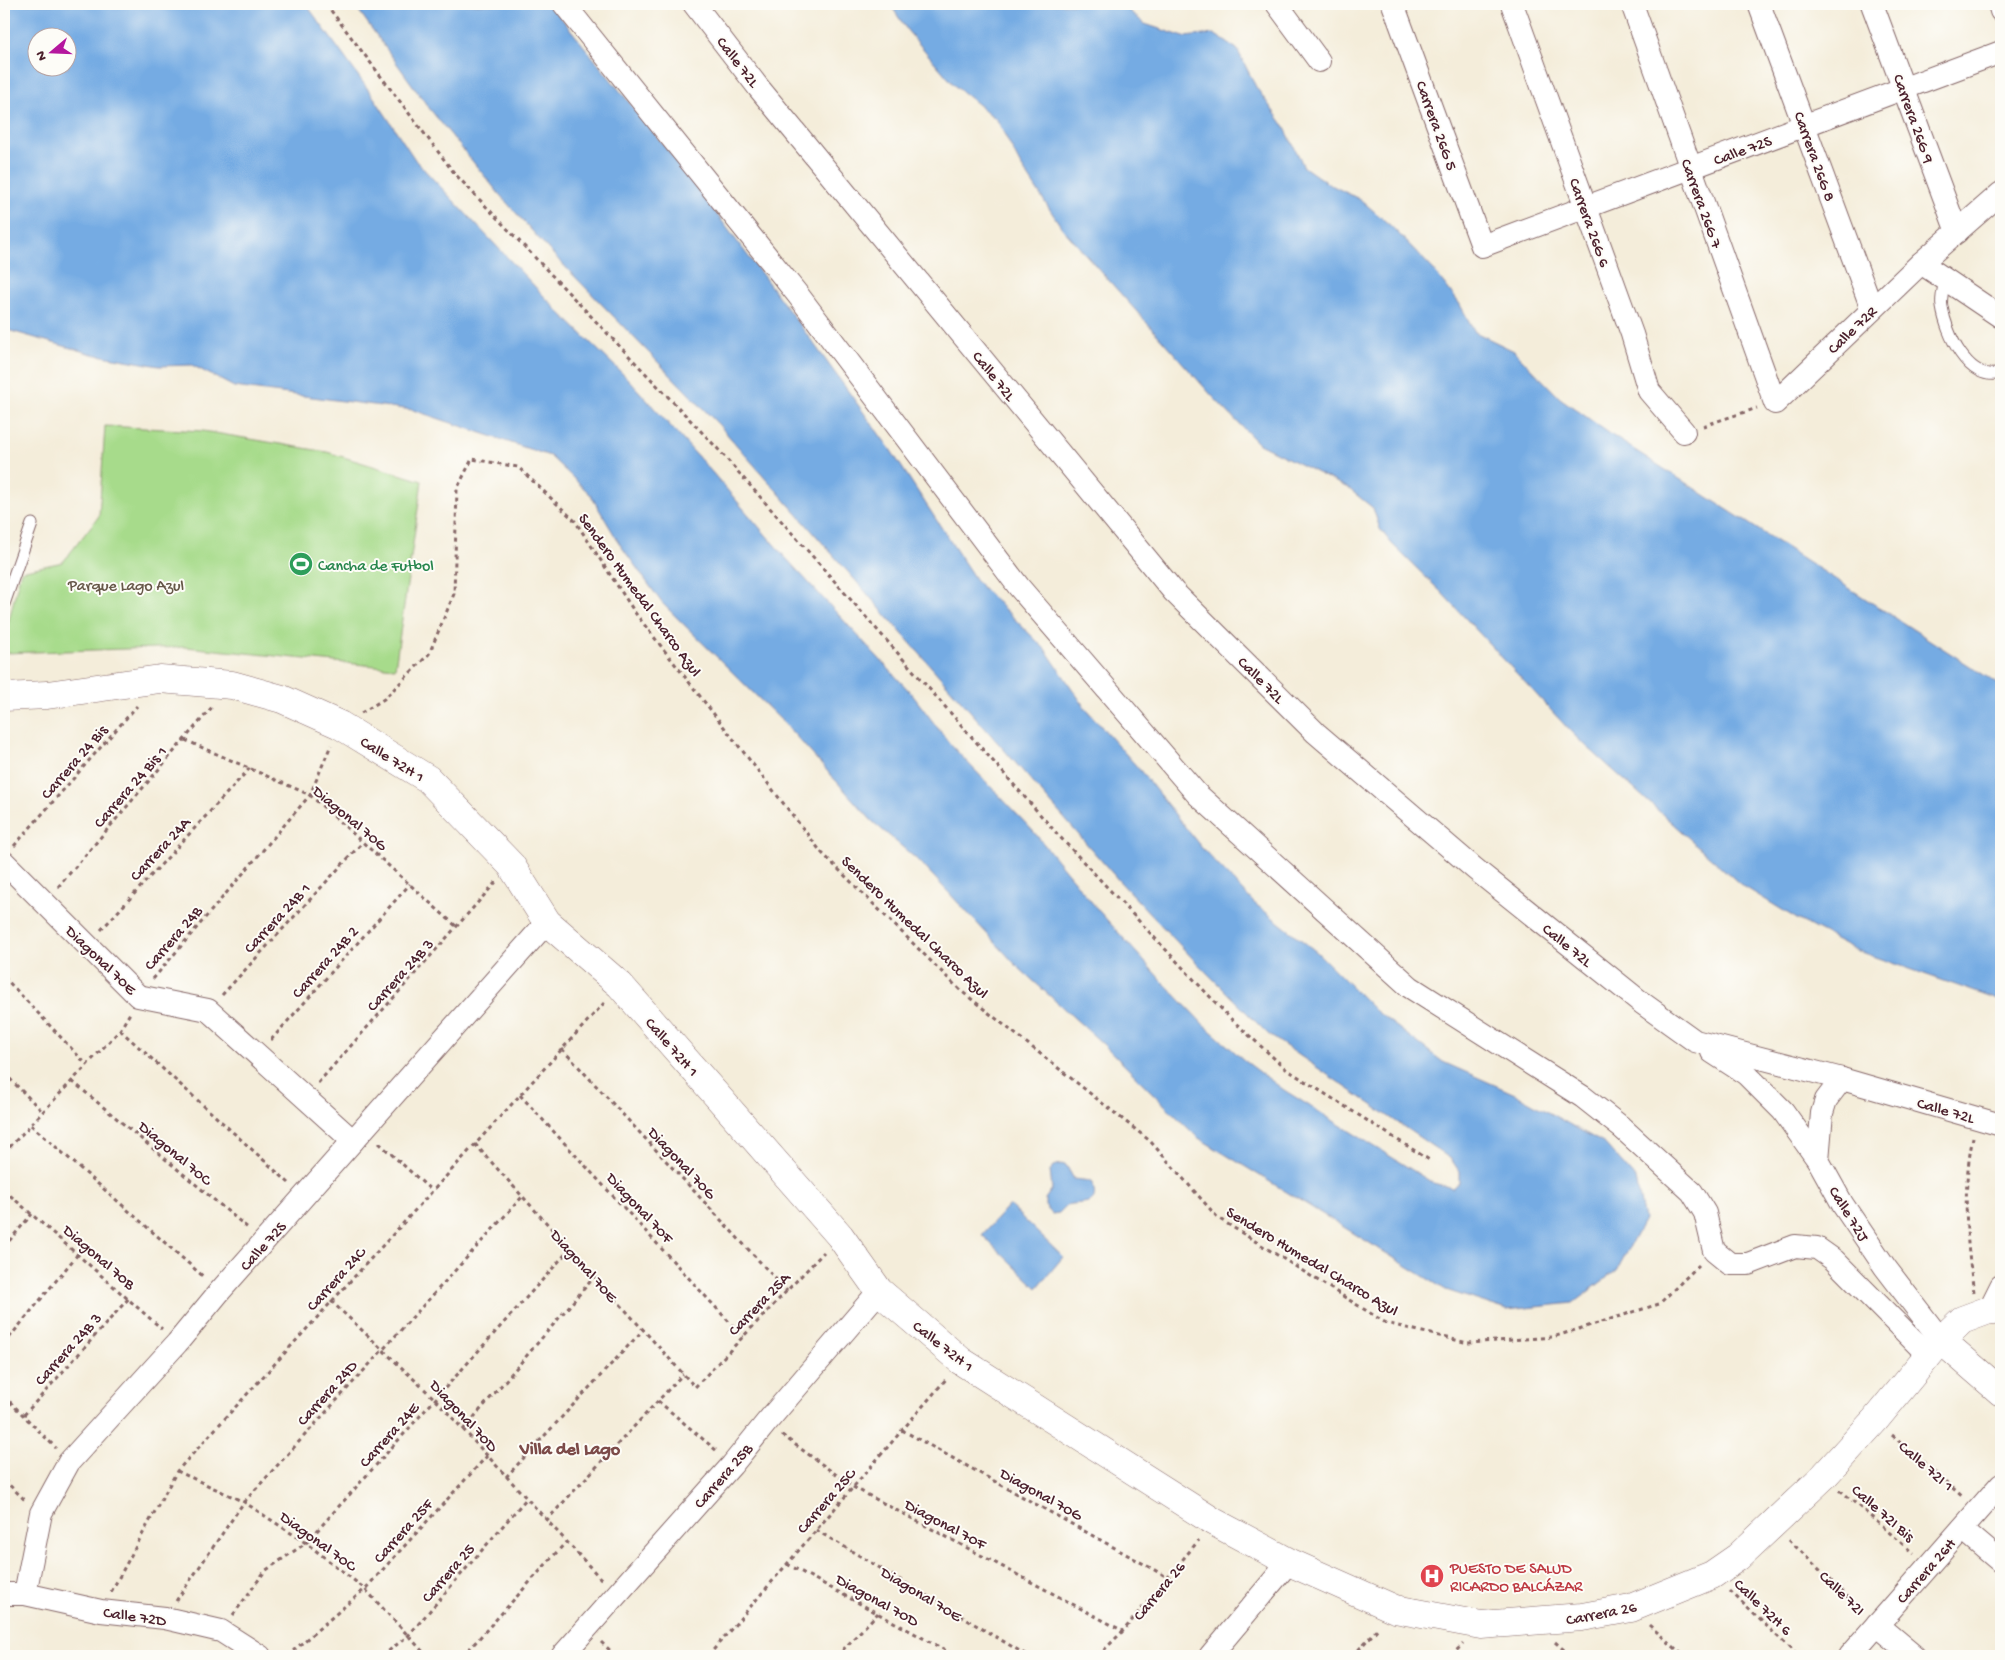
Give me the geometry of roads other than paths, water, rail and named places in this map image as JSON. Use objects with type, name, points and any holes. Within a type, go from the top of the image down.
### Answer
[{"type":"street","points":[[564,4],[798,295],[1018,587],[1196,794],[1410,987],[1583,1097],[1621,1127],[1692,1192],[1705,1214],[1714,1251],[1730,1264],[1748,1264],[1795,1246],[1817,1248],[1834,1260],[1935,1348]]},
{"type":"street","name":"Calle 72L","points":[[694,4],[758,87],[1174,592],[1324,740],[1474,869],[1642,1003],[1695,1041],[1842,1079],[2001,1125]]},
{"type":"street","points":[[1277,4],[1319,60]]},
{"type":"street","name":"Carrera 26G 5","points":[[1393,4],[1482,246]]},
{"type":"street","name":"Carrera 26G 6","points":[[1512,4],[1632,334],[1650,391],[1684,432]]},
{"type":"street","name":"Carrera 26G 7","points":[[1632,4],[1775,403]]},
{"type":"street","name":"Carrera 26G 8","points":[[1759,4],[1872,309]]},
{"type":"street","name":"Carrera 26G 9","points":[[1872,4],[1957,232]]},
{"type":"street","points":[[1999,4],[2001,11]]},
{"type":"street","name":"Calle 72S","points":[[1482,246],[2001,52]]},
{"type":"street","name":"Calle 72R","points":[[1775,403],[1921,263],[2001,194]]},
{"type":"street","points":[[1921,263],[2001,317]]},
{"type":"street","name":"Calle 72H 1","points":[[4,697],[47,695],[160,679],[232,685],[282,700],[340,724],[428,779],[511,865],[547,922],[620,986],[840,1236],[879,1291],[962,1360],[1214,1522],[1289,1562]]},
{"type":"street","name":"Diagonal 70E","points":[[7,856],[45,903],[138,996],[208,1010],[305,1098],[358,1135]]},
{"type":"street","name":"Calle 72S","points":[[15,1594],[40,1512],[70,1462],[547,922]]},
{"type":"street","name":"Calle 72J","points":[[1695,1041],[1746,1074],[1783,1110],[1818,1160],[1843,1205],[1935,1348],[2001,1392]]},
{"type":"street","points":[[1818,1160],[1822,1113],[1826,1100],[1842,1079]]},
{"type":"street","points":[[1989,1311],[2001,1286]]},
{"type":"street","name":"Carrera 25B","points":[[562,1656],[732,1465],[879,1291]]},
{"type":"street","name":"Carrera 26","points":[[1289,1562],[1395,1609],[1481,1625],[1582,1617],[1631,1608],[1712,1575],[1738,1557],[1824,1476],[1875,1420],[1935,1348],[1962,1320],[1989,1311]]},
{"type":"street","name":"Carrera 26H","points":[[1850,1656],[2001,1484]]},
{"type":"street","points":[[1962,1529],[2001,1562]]},
{"type":"street","points":[[1210,1656],[1289,1562]]},
{"type":"street","name":"Calle 72D","points":[[15,1594],[101,1611],[165,1618],[221,1631],[260,1656]]},
{"type":"street","name":"Calle 72I","points":[[1877,1625],[1914,1656]]},
{"type":"lane","points":[[1945,279],[1941,305],[1948,329],[1963,358],[1980,373],[1995,375],[2001,373]]},
{"type":"lane","points":[[4,604],[32,524]]},
{"type":"water","points":[[8,4],[306,4],[375,99],[416,161],[558,311],[627,378],[784,556],[911,693],[950,744],[1033,831],[1099,911],[1203,1024],[1245,1061],[1284,1090],[1433,1183],[1453,1188],[1459,1183],[1459,1171],[1451,1159],[1268,1034],[1121,883],[719,425],[550,251],[500,195],[429,108],[354,4],[550,4],[686,173],[814,344],[890,449],[977,582],[1045,649],[1086,709],[1139,769],[1201,847],[1254,903],[1318,953],[1376,1011],[1443,1062],[1515,1094],[1605,1144],[1636,1179],[1644,1220],[1617,1270],[1573,1303],[1507,1310],[1446,1290],[1197,1137],[1103,1044],[1018,967],[921,863],[872,821],[786,725],[662,603],[621,546],[590,494],[550,456],[413,410],[234,387],[192,365],[159,366],[92,354],[4,329],[4,6]]},
{"type":"water","points":[[890,4],[1121,4],[1145,24],[1184,37],[1214,34],[1237,49],[1256,87],[1284,126],[1304,167],[1327,183],[1361,200],[1392,227],[1433,269],[1459,303],[1475,332],[1514,351],[1560,398],[1613,436],[2001,686],[2001,1001],[1856,950],[1797,919],[1740,884],[1574,735],[1441,592],[1392,544],[1380,529],[1373,508],[1348,488],[1259,444],[1214,398],[1062,228],[1020,164],[997,120],[955,86],[907,30]]},
{"type":"water","points":[[1066,1165],[1074,1179],[1091,1181],[1094,1196],[1089,1202],[1067,1205],[1059,1213],[1052,1214],[1045,1206],[1045,1199],[1052,1189],[1050,1171],[1054,1166]]},
{"type":"water","points":[[1009,1205],[1063,1257],[1037,1288],[982,1235]]},
{"type":"place","name":"Cancha de Futbol","points":[[301,564]]},
{"type":"place","name":"PUESTO DE SALUD RICARDO BALCÁZAR","points":[[1432,1576]]},
{"type":"district","name":"Villa del Lago","points":[[570,1448]]},
{"type":"park label","name":"Parque Lago Azul","points":[[126,584]]}]
